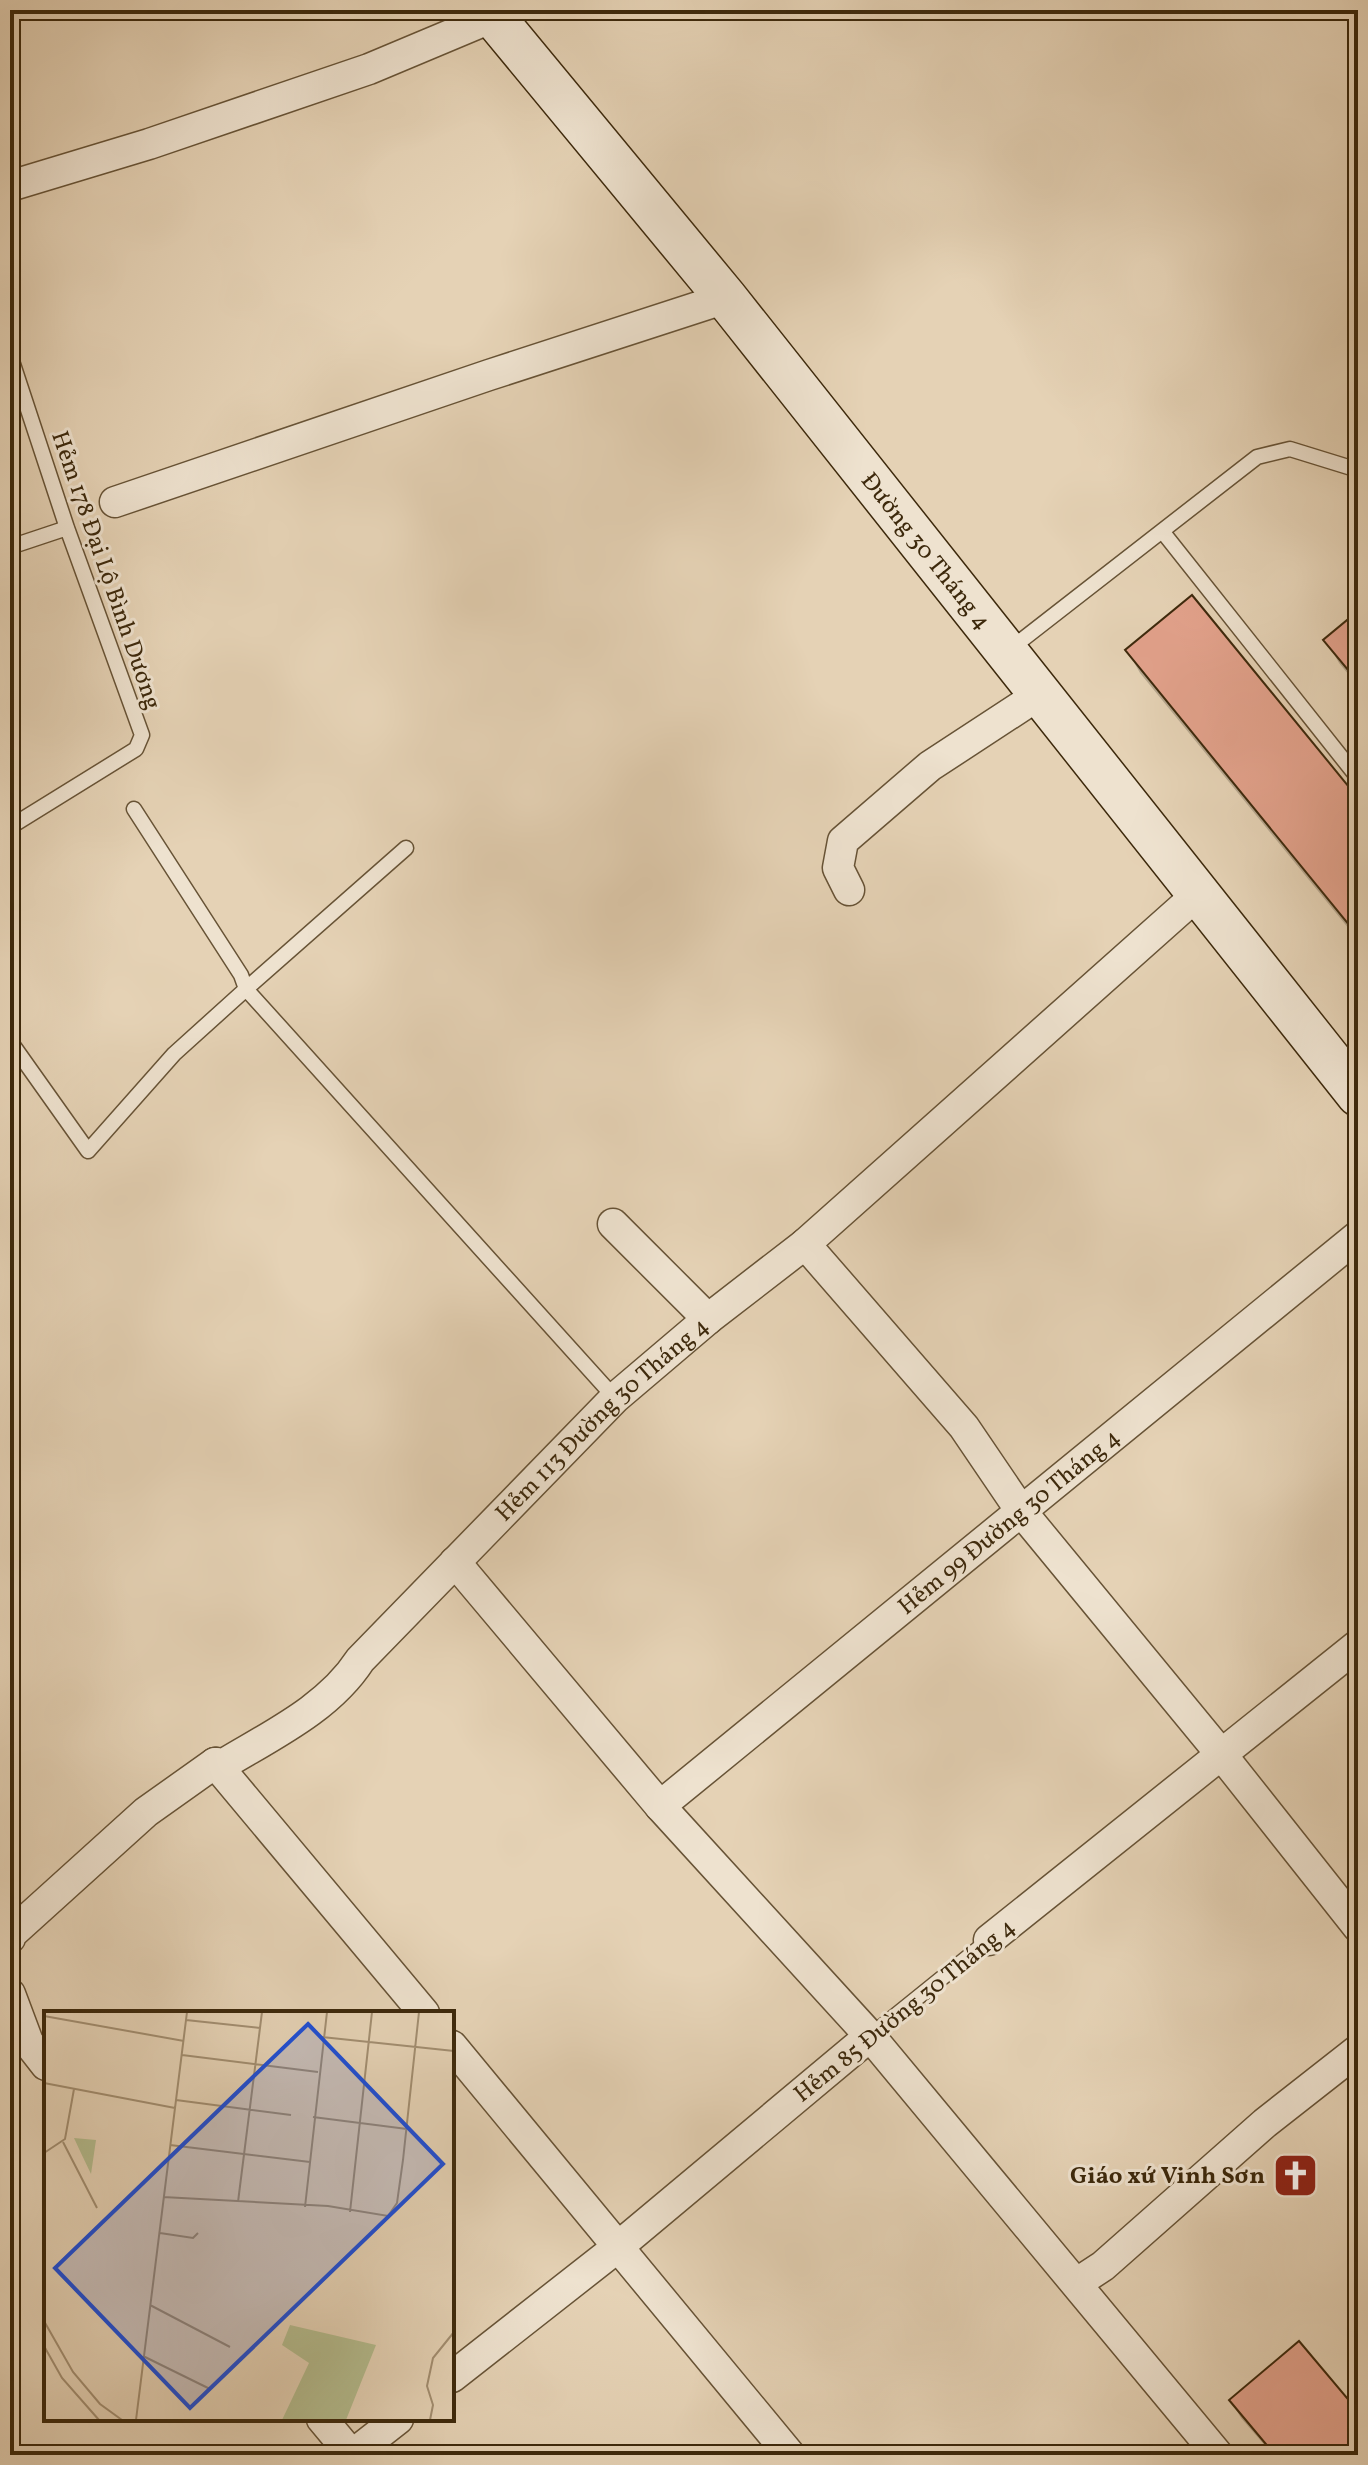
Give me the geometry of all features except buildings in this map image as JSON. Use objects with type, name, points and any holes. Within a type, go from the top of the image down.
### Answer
[{"type":"main road","name":"Đường 30 Tháng 4","points":[[490,13],[726,298],[1358,1095]]},
{"type":"street","points":[[10,186],[149,144],[369,69],[490,13]]},
{"type":"street","points":[[115,502],[726,298]]},
{"type":"street","points":[[849,890],[838,868],[843,841],[930,766],[1040,694]]},
{"type":"street","name":"Hẻm 113 Đường 30 Tháng 4","points":[[10,1938],[146,1812],[215,1763],[224,1764],[304,1715],[349,1677],[360,1660],[615,1398],[708,1319],[805,1244],[1198,894]]},
{"type":"street","points":[[613,1224],[708,1319]]},
{"type":"street","name":"Hẻm 99 Đường 30 Tháng 4","points":[[660,1806],[1358,1236]]},
{"type":"street","points":[[805,1244],[964,1427],[1021,1511],[1221,1754],[1358,1927]]},
{"type":"street","points":[[455,1562],[660,1806],[870,2036],[1218,2455]]},
{"type":"street","name":"Hẻm 85 Đường 30 Tháng 4","points":[[989,1940],[1358,1645]]},
{"type":"street","points":[[215,1763],[422,2011]]},
{"type":"street","points":[[10,1994],[28,2042],[44,2062]]},
{"type":"street","name":"Hẻm 85 Đường 30 Tháng 4","points":[[454,2375],[619,2246],[870,2036]]},
{"type":"street","points":[[454,2048],[790,2455]]},
{"type":"street","points":[[1077,2283],[1103,2266],[1265,2123],[1358,2050]]},
{"type":"street","points":[[324,2421],[352,2455],[395,2421]]},
{"type":"lane","name":"Hẻm 178 Đại Lộ Bình Dương","points":[[10,355],[67,528],[142,735],[136,749],[10,827]]},
{"type":"lane","points":[[1006,652],[1257,457],[1290,449],[1358,470]]},
{"type":"lane","points":[[10,547],[67,528]]},
{"type":"lane","points":[[1162,531],[1358,778]]},
{"type":"lane","points":[[134,809],[241,975],[246,989],[615,1398]]},
{"type":"lane","points":[[10,1041],[88,1151],[174,1054],[406,848]]},
{"type":"lane","name":"Hẻm 85 Đường 30 Tháng 4","points":[[870,2036],[989,1940]]},
{"type":"place","name":"Giáo xứ Vinh Sơn","points":[[1296,2175]]}]
